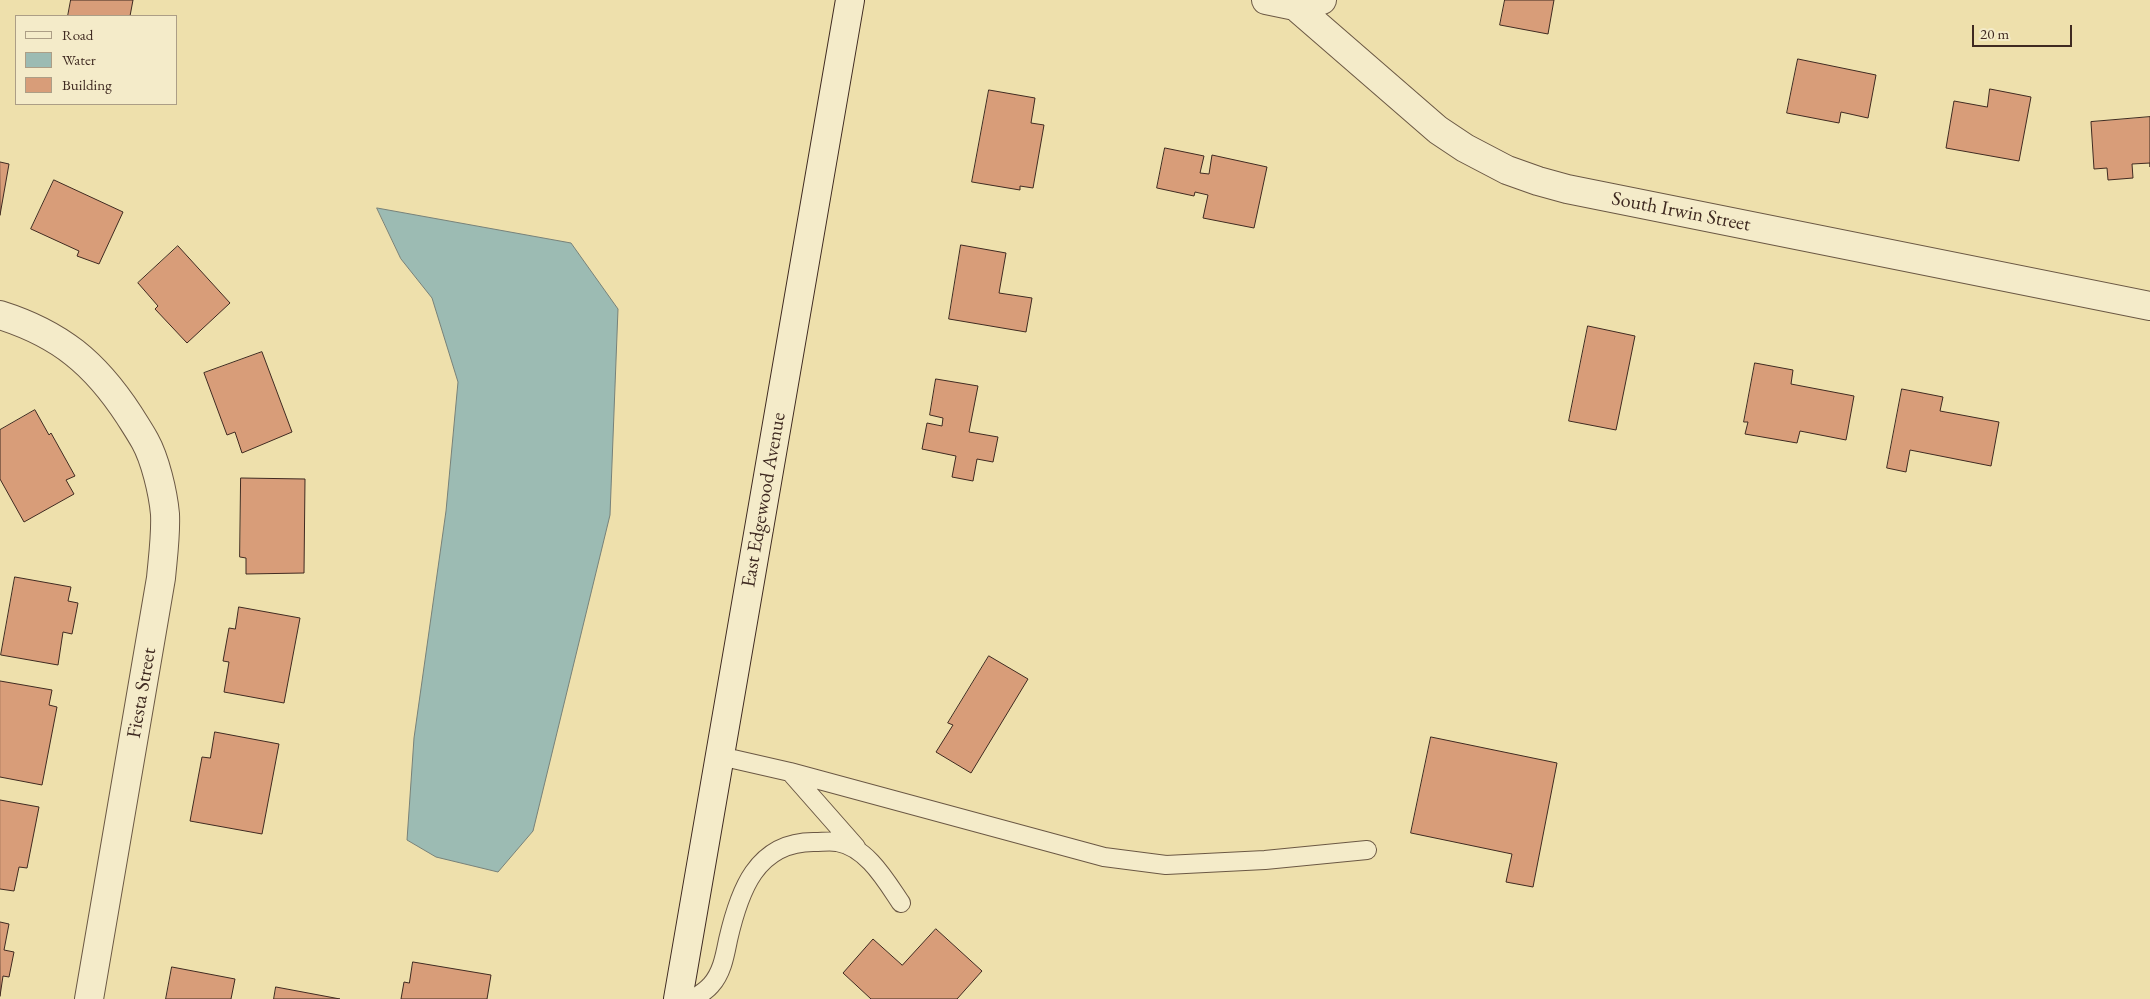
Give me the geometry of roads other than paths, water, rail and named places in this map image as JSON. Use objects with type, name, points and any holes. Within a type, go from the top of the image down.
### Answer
[{"type":"street","name":"East Edgewood Avenue","points":[[678,999],[850,0]]},
{"type":"street","name":"South Irwin Street","points":[[1266,0],[1295,6],[1438,130],[1493,163],[1530,178],[1567,189],[2150,306]]},
{"type":"street","points":[[1295,6],[1322,0]]},
{"type":"street","name":"Fiesta Street","points":[[0,315],[43,332],[97,371],[117,397],[146,442],[161,492],[165,534],[161,578],[89,999]]},
{"type":"lane","points":[[720,756],[790,772],[1104,858],[1166,865],[1265,860],[1367,850]]},
{"type":"lane","points":[[790,772],[876,867],[901,904]]},
{"type":"lane","points":[[693,999],[711,985],[722,967],[742,890],[757,866],[781,848],[811,842],[839,842],[862,853]]},
{"type":"water","points":[[377,208],[571,243],[618,309],[610,515],[533,831],[498,872],[436,857],[407,840],[414,738],[446,511],[458,382],[432,298],[401,259]]}]
